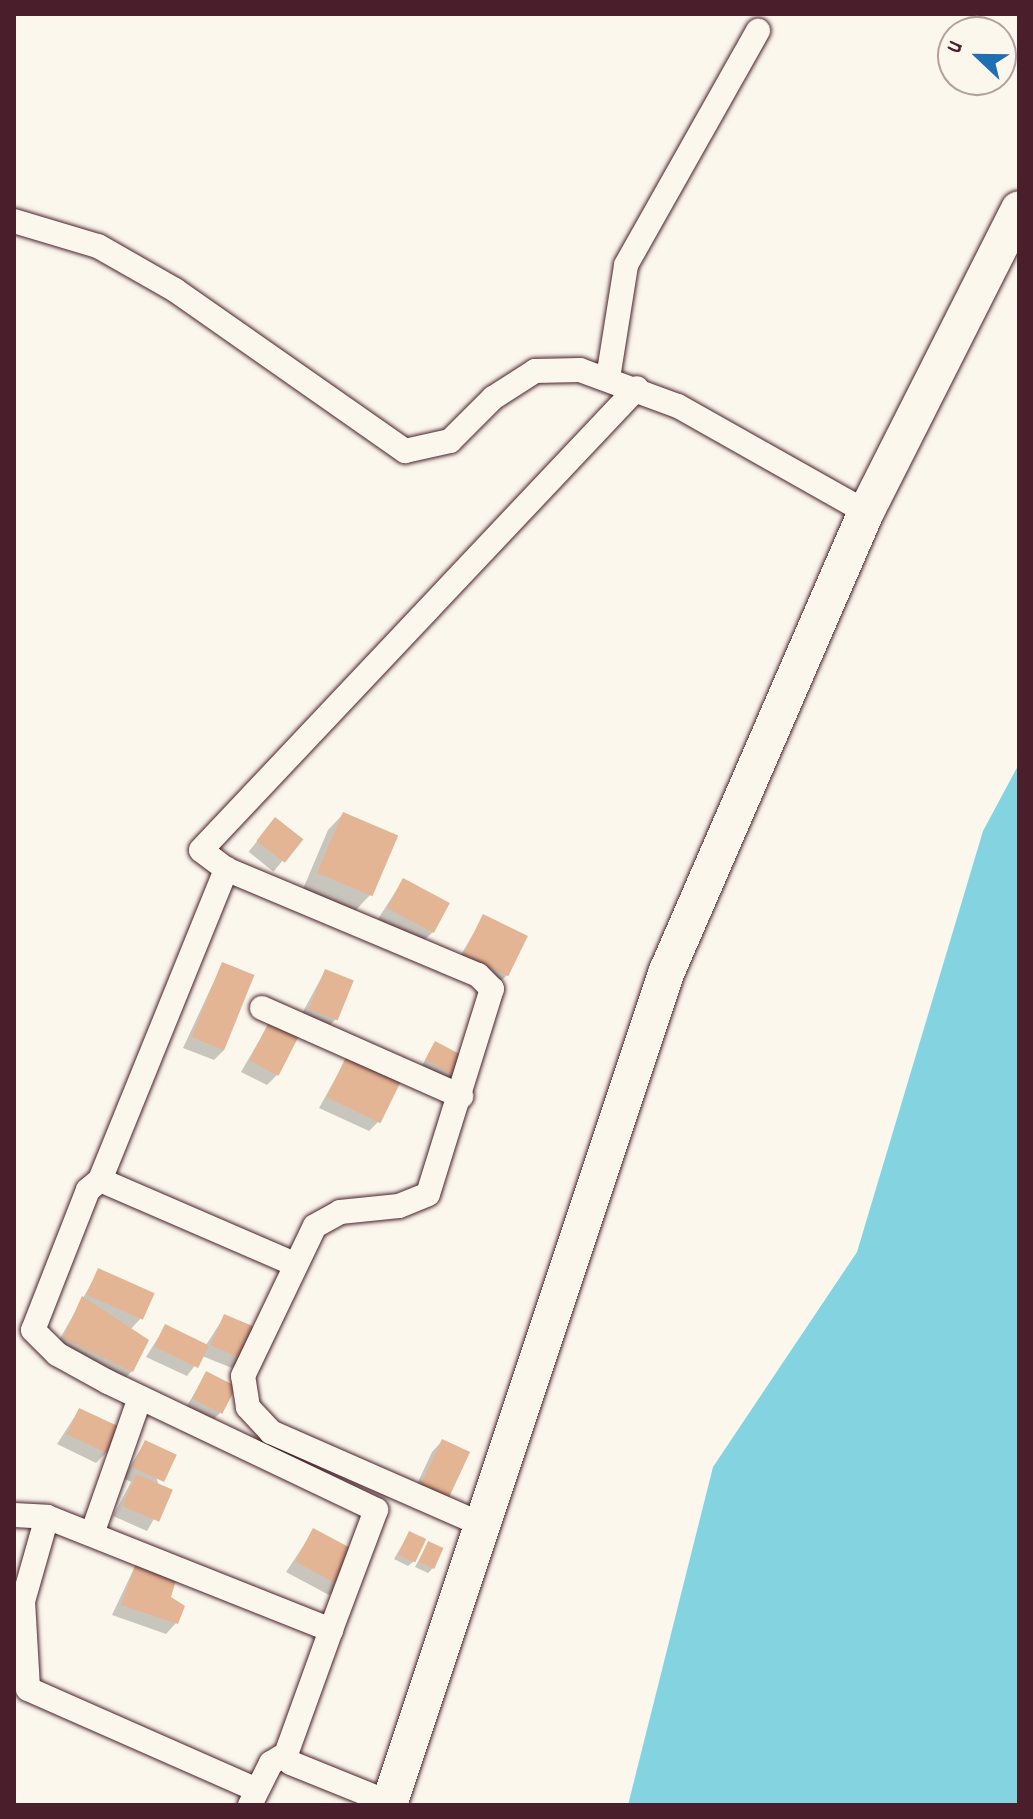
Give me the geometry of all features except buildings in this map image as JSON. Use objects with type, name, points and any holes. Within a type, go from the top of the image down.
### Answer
[{"type":"main road","points":[[390,1804],[485,1526],[667,971],[866,512],[1019,209]]},
{"type":"street","points":[[608,378],[626,265],[758,31]]},
{"type":"street","points":[[14,221],[98,246],[163,282],[405,451],[450,441],[493,398],[535,371],[608,378],[637,388],[866,512]]},
{"type":"street","points":[[485,1526],[313,1453],[256,1417],[243,1376],[292,1263],[331,1215],[424,1198],[493,995],[489,983],[226,869],[201,850],[637,388]]},
{"type":"street","points":[[47,1517],[23,1601],[28,1689],[254,1797],[271,1763],[286,1754],[376,1510],[140,1398],[34,1337],[35,1317],[88,1190],[100,1180],[226,869]]},
{"type":"street","points":[[262,1008],[461,1096]]},
{"type":"street","points":[[100,1180],[292,1263]]},
{"type":"street","points":[[92,1534],[140,1398]]},
{"type":"street","points":[[14,1515],[47,1517],[331,1630]]},
{"type":"street","points":[[286,1754],[291,1763],[390,1804]]},
{"type":"water","points":[[1019,764],[1019,1805],[628,1805],[713,1467],[857,1252],[983,831]]}]
